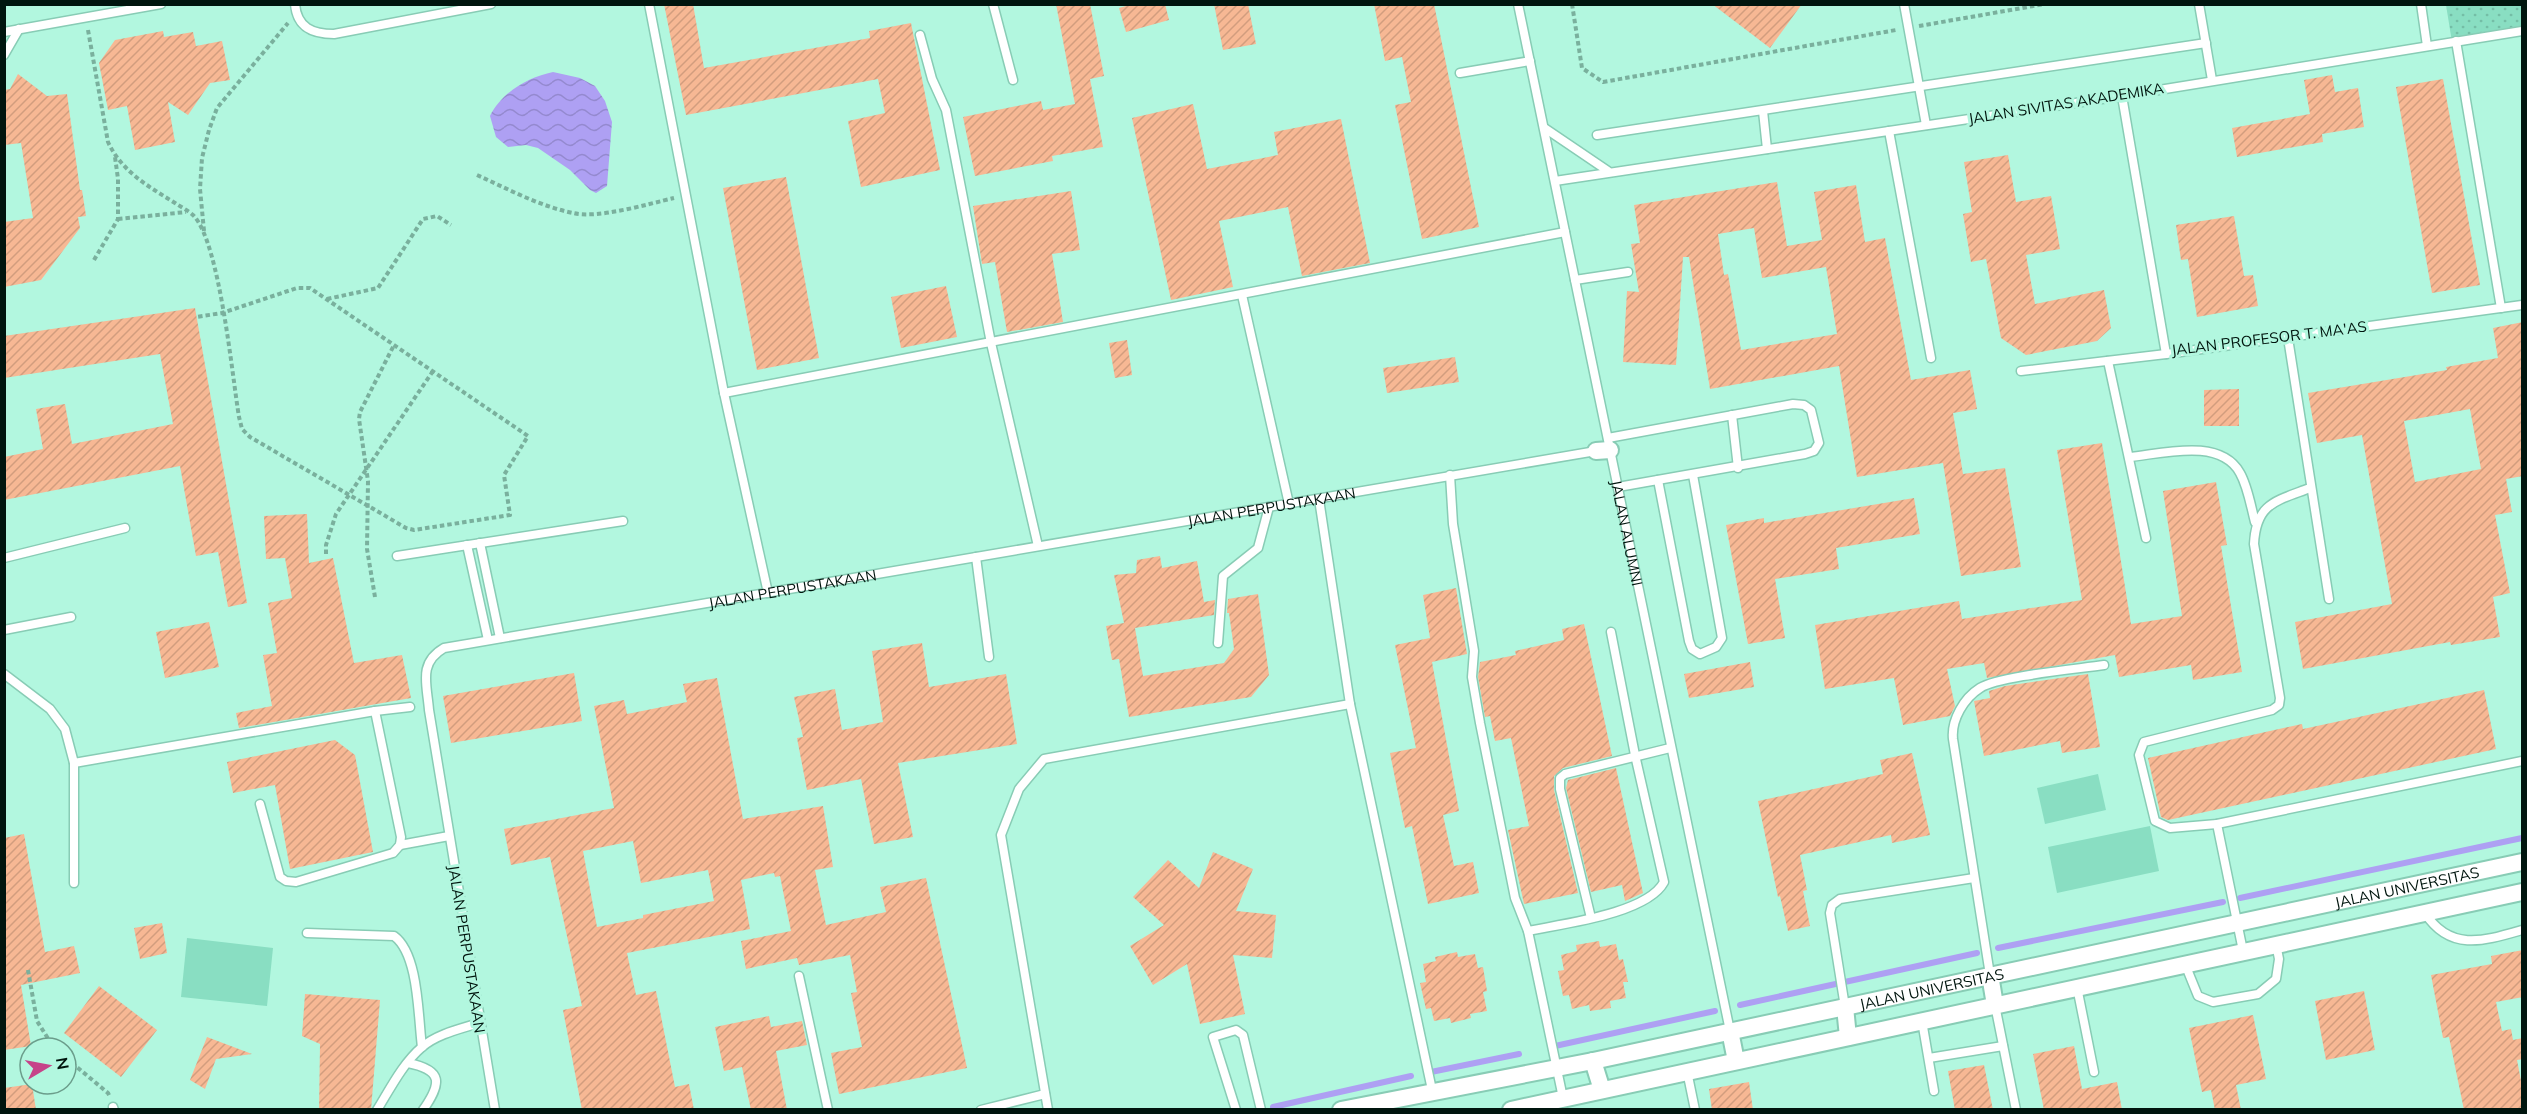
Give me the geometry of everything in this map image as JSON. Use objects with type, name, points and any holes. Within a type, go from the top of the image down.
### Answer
[{"type":"street","name":"JALAN UNIVERSITAS","points":[[1341,1110],[1398,1104],[1432,1090],[1556,1068],[2523,862]]},
{"type":"street","points":[[2405,887],[2418,914]]},
{"type":"street","name":"JALAN UNIVERSITAS","points":[[1511,1110],[2523,892]]},
{"type":"street","points":[[1990,975],[1995,1005]]},
{"type":"street","points":[[1845,1007],[1848,1036]]},
{"type":"street","name":"JALAN ALUMNI","points":[[1730,1031],[1736,1061]]},
{"type":"street","points":[[1593,1060],[1602,1090]]},
{"type":"lane","points":[[4,32],[161,4]]},
{"type":"lane","points":[[295,9],[303,26],[316,34],[334,34],[491,4]]},
{"type":"lane","points":[[649,4],[724,393],[768,592]]},
{"type":"lane","points":[[993,4],[1013,80]]},
{"type":"lane","name":"JALAN ALUMNI","points":[[1518,4],[1546,129],[1604,446],[1618,487],[1730,1031]]},
{"type":"lane","points":[[1904,4],[1926,125]]},
{"type":"lane","points":[[2199,4],[2212,80]]},
{"type":"lane","points":[[2421,4],[2427,46]]},
{"type":"lane","points":[[4,55],[19,29]]},
{"type":"lane","name":"JALAN SIVITAS AKADEMIKA","points":[[1555,181],[1608,171],[2122,96],[2523,31]]},
{"type":"lane","points":[[920,35],[932,79],[946,110],[991,343],[1038,546]]},
{"type":"lane","points":[[2456,41],[2501,308]]},
{"type":"lane","points":[[1597,135],[2206,43]]},
{"type":"lane","points":[[1460,73],[1530,61]]},
{"type":"lane","name":"JALAN PROFESOR T. MA'AS","points":[[2122,96],[2166,354],[2523,305]]},
{"type":"lane","points":[[1763,111],[1767,148]]},
{"type":"lane","points":[[1546,129],[1608,171]]},
{"type":"lane","points":[[1889,131],[1931,358]]},
{"type":"lane","points":[[724,393],[1565,232]]},
{"type":"lane","points":[[1575,280],[1628,272]]},
{"type":"lane","points":[[1242,295],[1289,504]]},
{"type":"lane","points":[[2288,338],[2329,599]]},
{"type":"lane","points":[[2021,371],[2166,354]]},
{"type":"lane","points":[[2108,361],[2146,538]]},
{"type":"lane","name":"JALAN PERPUSTAKAAN","points":[[495,1110],[429,710],[426,667],[432,655],[444,648],[1319,499],[1604,446],[1732,415],[1804,405],[1811,410],[1819,443],[1814,451],[1738,468]]},
{"type":"lane","points":[[1618,487],[1738,468],[1732,415]]},
{"type":"lane","points":[[2128,458],[2190,451],[2216,453],[2231,460],[2241,474],[2255,522],[2254,544],[2280,698],[2279,705],[2271,710],[2144,742],[2139,750],[2155,821],[2170,828],[2217,824],[2523,761]]},
{"type":"lane","points":[[1450,475],[1453,525],[1474,651],[1474,689],[1515,898],[1528,931],[1563,1098]]},
{"type":"lane","points":[[1658,480],[1689,641],[1692,650],[1700,654],[1720,645],[1722,638],[1693,475]]},
{"type":"lane","points":[[2255,522],[2271,503],[2310,488]]},
{"type":"lane","points":[[1319,499],[1350,704],[1432,1090]]},
{"type":"lane","points":[[1218,644],[1223,576],[1258,548],[1269,507]]},
{"type":"lane","points":[[397,556],[623,521]]},
{"type":"lane","points":[[4,558],[125,528]]},
{"type":"lane","points":[[480,543],[500,638]]},
{"type":"lane","points":[[467,545],[488,640]]},
{"type":"lane","points":[[976,557],[989,657]]},
{"type":"lane","points":[[4,630],[71,617]]},
{"type":"lane","points":[[1528,931],[1628,908],[1649,898],[1664,882],[1635,755],[1611,632]]},
{"type":"lane","points":[[1990,975],[1953,739],[1954,719],[1974,693],[1990,683],[2104,665]]},
{"type":"lane","points":[[4,674],[50,710],[65,729],[74,763],[74,883]]},
{"type":"lane","points":[[1048,1110],[1001,835],[1019,789],[1044,759],[1350,704]]},
{"type":"lane","points":[[74,763],[375,711],[410,707]]},
{"type":"lane","points":[[260,804],[280,877],[286,881],[296,882],[393,853],[400,845],[401,837],[375,711]]},
{"type":"lane","points":[[1591,918],[1560,789],[1560,778],[1565,774],[1670,748]]},
{"type":"lane","points":[[2217,824],[2243,951]]},
{"type":"lane","points":[[400,845],[449,836]]},
{"type":"lane","points":[[1845,1007],[1830,913],[1832,905],[1840,899],[1974,878]]},
{"type":"lane","points":[[2418,914],[2439,931],[2465,940],[2482,940],[2523,930]]},
{"type":"lane","points":[[307,933],[394,936],[403,942],[410,957],[422,1047]]},
{"type":"lane","points":[[2185,964],[2198,996],[2213,1002],[2258,993],[2276,979],[2279,959],[2276,944]]},
{"type":"lane","points":[[799,976],[828,1110]]},
{"type":"lane","points":[[2077,987],[2094,1072]]},
{"type":"lane","points":[[1995,1005],[2016,1110]]},
{"type":"lane","points":[[1922,1020],[1934,1091]]},
{"type":"lane","points":[[377,1110],[408,1062],[422,1047],[443,1035],[479,1023]]},
{"type":"lane","points":[[1236,1110],[1213,1037],[1236,1030],[1243,1035],[1261,1110]]},
{"type":"lane","points":[[1929,1058],[2003,1046]]},
{"type":"lane","points":[[408,1062],[425,1066],[434,1072],[436,1081],[434,1093],[423,1110]]},
{"type":"lane","points":[[1687,1071],[1695,1110]]},
{"type":"lane","points":[[981,1110],[1045,1094]]},
{"type":"path","points":[[1572,4],[1582,68],[1603,82],[2045,4]]},
{"type":"path","points":[[204,235],[200,189],[202,158],[213,119],[218,108],[295,9]]},
{"type":"path","points":[[86,17],[108,142],[114,156],[118,179],[118,219],[94,260]]},
{"type":"path","points":[[114,156],[127,171],[194,216],[204,235],[214,263],[222,313],[242,429],[250,437],[406,528],[414,530],[510,515],[504,475],[528,436],[326,299],[303,286],[222,313],[196,317]]},
{"type":"path","points":[[477,175],[533,201],[575,214],[619,210],[686,196]]},
{"type":"path","points":[[118,219],[187,212]]},
{"type":"path","points":[[326,299],[378,288],[423,219],[437,216],[451,225]]},
{"type":"path","points":[[375,597],[367,549],[368,506],[360,412],[394,345]]},
{"type":"path","points":[[326,554],[330,529],[349,495],[433,371]]},
{"type":"path","points":[[28,970],[37,1021],[46,1036]]},
{"type":"path","points":[[78,1068],[108,1093],[114,1108]]},
{"type":"green space","points":[[2446,5],[2522,5],[2522,31],[2452,42]]},
{"type":"green space","points":[[2098,774],[2106,810],[2045,824],[2037,788]]},
{"type":"green space","points":[[2150,826],[2159,871],[2057,893],[2048,847]]},
{"type":"green space","points":[[187,938],[273,948],[267,1006],[181,997]]},
{"type":"water","points":[[553,72],[580,78],[595,86],[605,101],[612,122],[607,186],[596,193],[570,170],[538,148],[526,145],[508,147],[496,137],[490,116],[501,100],[525,82]]},
{"type":"building","points":[[664,4],[693,4],[704,68],[870,38],[869,31],[911,23],[940,170],[861,187],[848,121],[885,113],[878,79],[686,115]]},
{"type":"building","points":[[1056,4],[1090,4],[1104,76],[1090,79],[1103,147],[1052,156],[1053,161],[975,176],[963,117],[1041,101],[1043,110],[1075,104]]},
{"type":"building","points":[[1133,4],[1165,4],[1169,20],[1126,32],[1119,8]]},
{"type":"building","points":[[1214,4],[1248,4],[1256,44],[1223,50]]},
{"type":"building","points":[[1374,4],[1434,4],[1479,227],[1422,239],[1395,105],[1411,102],[1402,57],[1385,61]]},
{"type":"building","points":[[1712,4],[1802,4],[1770,48]]},
{"type":"building","points":[[163,31],[164,37],[193,32],[196,46],[222,41],[230,80],[210,83],[188,115],[168,102],[175,142],[135,150],[127,106],[108,110],[99,63],[115,40]]},
{"type":"building","points":[[18,74],[47,96],[67,94],[80,190],[82,190],[86,216],[78,217],[80,228],[41,280],[4,287],[4,222],[33,218],[21,143],[4,145],[4,90],[10,89]]},
{"type":"building","points":[[2332,75],[2335,92],[2358,88],[2364,127],[2322,134],[2323,142],[2237,157],[2232,128],[2310,114],[2304,80]]},
{"type":"building","points":[[2443,79],[2480,285],[2432,293],[2396,87]]},
{"type":"building","points":[[1193,104],[1207,169],[1278,155],[1274,132],[1341,119],[1370,263],[1302,276],[1288,207],[1219,221],[1233,287],[1171,300],[1132,118]]},
{"type":"building","points":[[2008,155],[2016,202],[2051,196],[2060,249],[2026,255],[2035,304],[2104,290],[2111,328],[2097,341],[2026,355],[2001,338],[1986,259],[1971,262],[1963,214],[1972,212],[1964,162]]},
{"type":"building","points":[[786,177],[819,358],[757,370],[723,188]]},
{"type":"building","points":[[1777,182],[1787,246],[1822,240],[1814,192],[1856,185],[1865,242],[1885,238],[1911,380],[1970,370],[1977,409],[1953,413],[1963,474],[2005,468],[2021,567],[1961,576],[1943,463],[1857,477],[1839,366],[1710,389],[1689,257],[1683,257],[1676,365],[1623,362],[1627,291],[1639,292],[1631,244],[1640,243],[1634,205]],"holes":[[[1754,228],[1762,278],[1826,267],[1837,334],[1741,350],[1728,274],[1724,275],[1718,234]]]},
{"type":"building","points":[[1071,191],[1080,250],[1052,254],[1063,322],[1007,332],[995,262],[982,264],[973,206]]},
{"type":"building","points":[[2234,216],[2244,276],[2253,275],[2258,306],[2197,317],[2188,259],[2181,260],[2176,225]]},
{"type":"building","points":[[946,286],[957,337],[901,348],[891,297]]},
{"type":"building","points":[[195,308],[247,603],[228,607],[218,552],[196,556],[180,466],[4,500],[4,457],[43,449],[36,409],[65,404],[72,444],[173,424],[160,354],[4,378],[4,336]]},
{"type":"building","points":[[2523,322],[2523,476],[2506,479],[2512,512],[2495,515],[2510,593],[2493,597],[2500,637],[2451,645],[2450,642],[2303,669],[2295,622],[2392,604],[2362,435],[2317,443],[2308,393],[2447,370],[2446,367],[2498,358],[2493,328]],"holes":[[[2470,409],[2481,469],[2415,482],[2404,421]]]},
{"type":"building","points":[[1127,340],[1132,375],[1115,378],[1109,343]]},
{"type":"building","points":[[1455,357],[1459,382],[1387,393],[1383,368]]},
{"type":"building","points":[[2239,389],[2239,426],[2204,426],[2204,390]]},
{"type":"building","points":[[2102,443],[2131,624],[2182,616],[2163,491],[2216,482],[2227,545],[2221,546],[2242,672],[2193,680],[2191,665],[2119,677],[2115,655],[1987,678],[1984,663],[1947,669],[1955,706],[1950,716],[1903,725],[1894,678],[1825,689],[1815,625],[1959,601],[1962,619],[2082,600],[2057,450]]},
{"type":"building","points":[[1914,498],[1920,534],[1836,548],[1839,569],[1775,579],[1785,638],[1748,644],[1726,525],[1764,518],[1764,523]]},
{"type":"building","points":[[307,514],[309,563],[333,558],[354,663],[402,655],[411,698],[239,728],[236,713],[272,706],[263,655],[277,653],[268,603],[292,598],[285,558],[266,559],[264,516]]},
{"type":"building","points":[[1160,556],[1162,568],[1197,561],[1204,602],[1215,600],[1214,615],[1135,628],[1143,676],[1224,663],[1234,649],[1229,613],[1227,613],[1228,599],[1258,594],[1269,675],[1251,697],[1129,717],[1119,659],[1112,660],[1106,626],[1124,623],[1114,575],[1136,573],[1137,560]]},
{"type":"building","points":[[1456,588],[1467,654],[1432,662],[1459,811],[1443,815],[1454,866],[1473,862],[1479,893],[1428,904],[1412,826],[1405,828],[1390,753],[1416,748],[1395,645],[1430,638],[1423,595]]},
{"type":"building","points":[[209,622],[219,667],[165,678],[156,632]]},
{"type":"building","points":[[1584,624],[1612,756],[1563,768],[1554,776],[1554,790],[1578,893],[1524,904],[1508,830],[1529,826],[1511,738],[1495,741],[1490,716],[1485,717],[1478,677],[1480,662],[1516,655],[1515,651],[1564,640],[1562,629]]},
{"type":"building","points":[[922,643],[929,687],[1006,674],[1017,744],[898,763],[913,837],[874,844],[861,779],[807,790],[797,738],[803,737],[794,697],[835,689],[842,730],[883,722],[872,651]]},
{"type":"building","points":[[1750,662],[1754,687],[1689,698],[1684,674]]},
{"type":"building","points":[[574,673],[582,721],[451,743],[443,696]]},
{"type":"building","points":[[2088,674],[2100,747],[2062,753],[2060,741],[1984,756],[1974,701],[1990,698],[1989,691],[2005,686]]},
{"type":"building","points":[[717,678],[743,819],[823,806],[833,867],[815,870],[826,925],[886,912],[880,887],[926,878],[967,1068],[839,1094],[831,1053],[862,1047],[851,993],[857,992],[850,955],[799,965],[797,958],[746,969],[741,941],[791,931],[780,876],[775,877],[774,873],[741,880],[750,929],[627,953],[636,995],[656,991],[675,1087],[689,1084],[694,1110],[582,1110],[563,1010],[582,1006],[550,857],[511,865],[504,829],[614,808],[594,706],[624,700],[627,714],[687,702],[683,684]],"holes":[[[633,841],[641,883],[708,870],[714,901],[597,927],[583,851]]]},
{"type":"building","points":[[2484,690],[2496,749],[2168,820],[2161,817],[2148,758],[2302,724],[2303,729]]},
{"type":"building","points":[[335,740],[355,755],[373,852],[290,869],[275,785],[233,793],[227,762]]},
{"type":"building","points":[[1912,753],[1930,835],[1892,843],[1891,835],[1800,855],[1807,890],[1803,891],[1810,926],[1788,931],[1780,896],[1778,897],[1758,801],[1883,774],[1880,760]]},
{"type":"building","points":[[1616,768],[1643,893],[1625,901],[1622,885],[1591,892],[1566,788],[1568,780]]},
{"type":"building","points":[[24,834],[45,952],[74,946],[80,973],[21,985],[29,1036],[18,1036],[18,1048],[4,1050],[4,838]]},
{"type":"building","points":[[1213,852],[1253,869],[1236,911],[1276,915],[1272,958],[1233,955],[1245,1014],[1200,1024],[1187,964],[1153,985],[1130,946],[1164,925],[1133,897],[1168,860],[1199,888]]},
{"type":"building","points":[[162,923],[167,953],[140,959],[134,928]]},
{"type":"building","points":[[1599,941],[1600,947],[1616,944],[1619,960],[1623,959],[1628,982],[1623,982],[1626,998],[1610,1001],[1611,1008],[1590,1011],[1589,1005],[1572,1009],[1569,995],[1563,996],[1558,971],[1564,970],[1561,955],[1577,951],[1576,945]]},
{"type":"building","points":[[2523,950],[2523,997],[2496,1002],[2502,1031],[2511,1029],[2513,1040],[2523,1038],[2523,1059],[2517,1060],[2523,1091],[2523,1110],[2464,1110],[2449,1037],[2443,1038],[2431,975],[2492,964],[2491,956]]},
{"type":"building","points":[[1457,952],[1458,957],[1475,954],[1478,968],[1483,967],[1487,991],[1483,992],[1487,1011],[1470,1014],[1471,1018],[1451,1023],[1450,1018],[1434,1021],[1431,1008],[1426,1009],[1420,983],[1426,982],[1423,964],[1436,961],[1435,957]]},
{"type":"building","points":[[99,986],[157,1030],[121,1077],[78,1044],[78,1036],[68,1036],[64,1033]]},
{"type":"building","points":[[2364,991],[2375,1050],[2326,1060],[2315,1001]]},
{"type":"building","points":[[305,994],[380,1000],[371,1110],[319,1110],[320,1044],[302,1036]]},
{"type":"building","points":[[2253,1015],[2266,1079],[2236,1085],[2241,1110],[2215,1110],[2211,1090],[2202,1092],[2189,1028]]},
{"type":"building","points":[[769,1016],[771,1027],[802,1021],[807,1045],[776,1051],[787,1110],[751,1110],[742,1067],[724,1071],[715,1027]]},
{"type":"building","points":[[207,1037],[252,1054],[216,1059],[205,1089],[190,1080]]},
{"type":"building","points":[[2074,1046],[2082,1089],[2117,1082],[2122,1110],[2044,1110],[2033,1054]]},
{"type":"building","points":[[1984,1065],[1993,1110],[1955,1110],[1948,1071]]},
{"type":"building","points":[[1749,1082],[1753,1110],[1712,1110],[1709,1089]]},
{"type":"building","points":[[18,1086],[18,1096],[34,1096],[36,1110],[4,1110],[4,1088]]},
{"type":"waterway","points":[[2240,898],[2522,838]]},
{"type":"waterway","points":[[1998,948],[2223,902]]},
{"type":"waterway","points":[[1740,1005],[1977,953]]},
{"type":"waterway","points":[[1555,1046],[1715,1011]]},
{"type":"waterway","points":[[1431,1072],[1519,1054]]},
{"type":"waterway","points":[[1273,1107],[1411,1076]]}]
